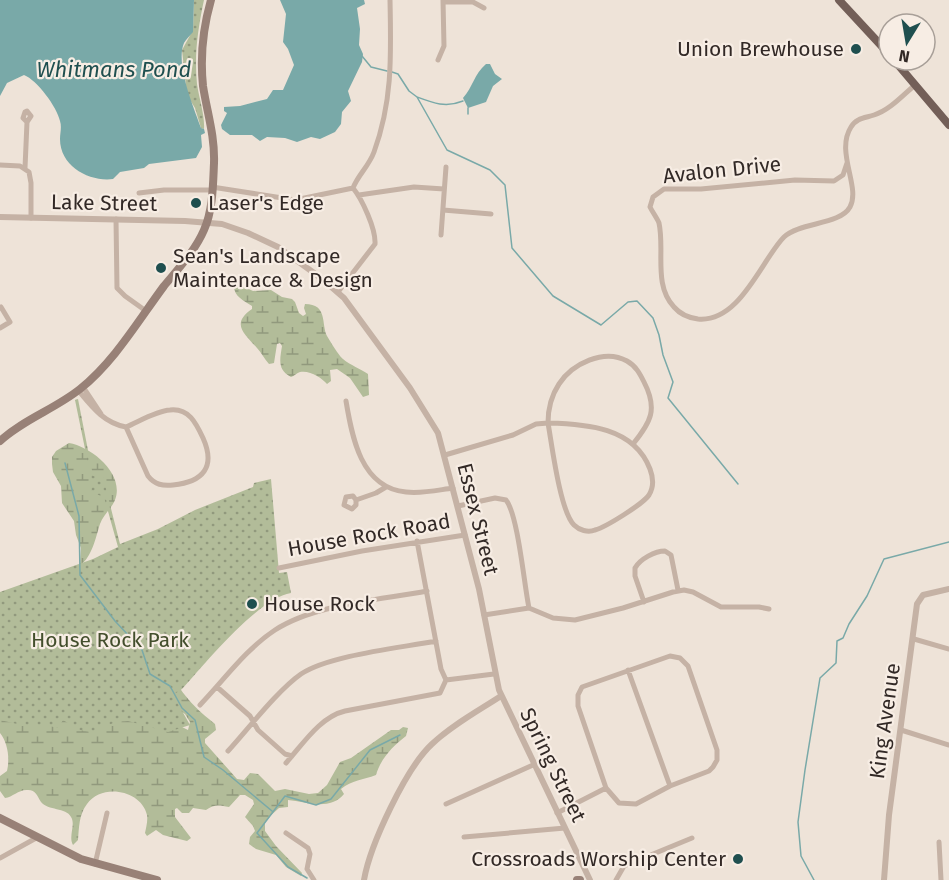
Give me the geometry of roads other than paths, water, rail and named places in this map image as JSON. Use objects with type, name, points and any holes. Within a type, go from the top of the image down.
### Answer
[{"type":"main road","points":[[0,441],[25,422],[81,388],[107,362],[198,241],[207,222],[212,189],[214,147],[203,86],[202,62],[204,32],[211,0]]},
{"type":"main road","points":[[839,0],[877,41]]},
{"type":"main road","points":[[904,72],[949,125]]},
{"type":"main road","points":[[0,818],[76,857],[157,880]]},
{"type":"street","points":[[139,193],[212,189],[295,200],[352,188],[374,153],[388,99],[391,71],[390,0]]},
{"type":"street","points":[[438,60],[444,46],[443,1],[473,2],[484,8]]},
{"type":"street","name":"Avalon Drive","points":[[847,164],[843,176],[834,182],[795,180],[719,188],[664,189],[657,192],[650,207],[658,221],[662,278],[666,294],[672,305],[687,316],[711,318],[728,308],[750,287],[784,237],[802,228],[842,215],[849,209],[853,194],[845,142],[848,132],[854,123],[863,117],[881,112],[915,85]]},
{"type":"street","points":[[25,168],[27,122]]},
{"type":"street","points":[[0,165],[15,165],[29,172],[31,218]]},
{"type":"street","points":[[441,235],[446,167]]},
{"type":"street","points":[[358,195],[414,187],[444,189]]},
{"type":"street","points":[[338,292],[375,243],[374,232],[358,195],[352,188]]},
{"type":"street","points":[[443,210],[491,214]]},
{"type":"street","name":"Lake Street","points":[[0,217],[207,222]]},
{"type":"street","points":[[116,219],[117,288],[125,297],[146,311]]},
{"type":"street","name":"Essex Street","points":[[207,222],[232,227],[272,244],[296,259],[338,292],[420,403],[438,433],[444,454],[465,534],[484,615],[494,674],[501,696]]},
{"type":"street","points":[[0,308],[10,322],[0,328]]},
{"type":"street","points":[[444,454],[513,435],[536,424],[548,423],[598,428],[612,432],[633,444],[646,461],[653,479],[648,496],[642,503],[595,531],[588,532],[573,525],[564,504],[548,423],[550,403],[553,393],[566,374],[590,360],[601,357],[619,358],[634,365],[648,391],[652,404],[650,419],[633,444]]},
{"type":"street","points":[[81,388],[102,416],[111,423],[126,427],[165,411],[183,411],[194,420],[207,447],[206,467],[198,478],[188,483],[167,486],[154,483],[148,476],[126,427]]},
{"type":"street","points":[[346,401],[351,428],[361,458],[370,472],[386,487],[413,493],[453,488]]},
{"type":"street","points":[[356,500],[386,487]]},
{"type":"street","points":[[458,506],[495,498],[506,500],[514,521],[529,608]]},
{"type":"street","name":"House Rock Road","points":[[279,568],[465,534]]},
{"type":"street","points":[[286,763],[323,722],[332,716],[345,711],[440,693],[446,680],[441,669],[417,542]]},
{"type":"street","points":[[644,602],[635,568],[640,561],[660,551],[668,552],[673,558],[678,590]]},
{"type":"street","name":"King Avenue","points":[[884,880],[889,815],[914,639],[915,616],[919,599],[927,594],[949,589]]},
{"type":"street","points":[[484,615],[529,608],[553,618],[575,620],[644,602],[678,590],[693,592],[721,607],[769,609]]},
{"type":"street","points":[[200,705],[266,636],[297,619],[325,610],[427,591]]},
{"type":"street","points":[[914,639],[949,649]]},
{"type":"street","points":[[228,751],[294,680],[316,666],[436,641]]},
{"type":"street","points":[[674,656],[680,658],[688,666],[717,750],[717,760],[709,771],[670,786],[630,805],[620,803],[606,788],[578,706],[578,695],[582,687],[674,656]]},
{"type":"street","points":[[628,670],[670,786]]},
{"type":"street","points":[[446,680],[494,674]]},
{"type":"street","points":[[218,687],[250,716],[258,730],[285,754],[292,756]]},
{"type":"street","points":[[364,880],[377,837],[420,757],[431,744],[449,730],[501,696]]},
{"type":"street","name":"Spring Street","points":[[501,696],[590,880]]},
{"type":"street","points":[[901,730],[949,745]]},
{"type":"street","points":[[446,804],[533,765]]},
{"type":"street","points":[[557,813],[606,788]]},
{"type":"street","points":[[95,864],[107,813]]},
{"type":"street","points":[[464,837],[565,828]]},
{"type":"street","points":[[286,833],[309,848],[307,869],[314,880]]},
{"type":"street","points":[[0,858],[38,837]]},
{"type":"street","points":[[616,880],[624,866],[692,838]]},
{"type":"street","points":[[939,842],[941,880]]},
{"type":"water","name":"Whitmans Pond","points":[[0,0],[194,0],[193,32],[184,43],[182,62],[190,98],[205,133],[201,135],[202,147],[196,158],[149,164],[144,168],[120,172],[113,179],[95,178],[78,171],[71,165],[61,149],[61,123],[58,115],[35,82],[24,75],[7,83],[0,96]]},
{"type":"water","name":"Whitmans Pond","points":[[280,0],[364,0],[365,4],[357,8],[362,62],[348,91],[351,101],[342,112],[341,124],[335,132],[320,139],[311,137],[297,142],[285,138],[267,137],[260,141],[252,135],[230,135],[222,129],[221,125],[227,113],[224,107],[240,106],[267,99],[273,90],[283,90],[294,65],[283,42],[286,14]]},
{"type":"water","points":[[486,64],[490,64],[495,74],[502,79],[493,86],[486,102],[468,108],[463,98]]},
{"type":"waterway","points":[[362,56],[371,67],[387,71]]},
{"type":"waterway","points":[[392,72],[398,74],[409,91],[417,97],[447,150],[490,170],[505,185],[512,248],[553,296],[601,325],[628,302],[637,301],[653,318],[673,382],[668,398],[738,484]]},
{"type":"waterway","points":[[417,97],[445,104],[463,101]]},
{"type":"waterway","points":[[468,108],[468,114]]},
{"type":"waterway","points":[[65,463],[79,516],[80,575],[115,621],[142,650],[150,674],[170,686],[182,708],[195,720],[204,757],[272,811]]},
{"type":"waterway","points":[[814,880],[801,856],[798,822],[820,678],[836,663],[837,641],[843,638],[867,596],[884,559],[949,542]]},
{"type":"waterway","points":[[307,878],[288,867],[257,833],[285,796],[316,805],[331,799],[370,750],[400,735]]},
{"type":"place","name":"Union Brewhouse","points":[[856,49]]},
{"type":"place","name":"Laser's Edge","points":[[196,203]]},
{"type":"place","name":"Sean's Landscape Maintenace & Design","points":[[161,268]]},
{"type":"place","name":"House Rock","points":[[252,604]]},
{"type":"place","name":"Crossroads Worship Center","points":[[738,859]]},
{"type":"park label","name":"House Rock Park","points":[[110,640]]}]
